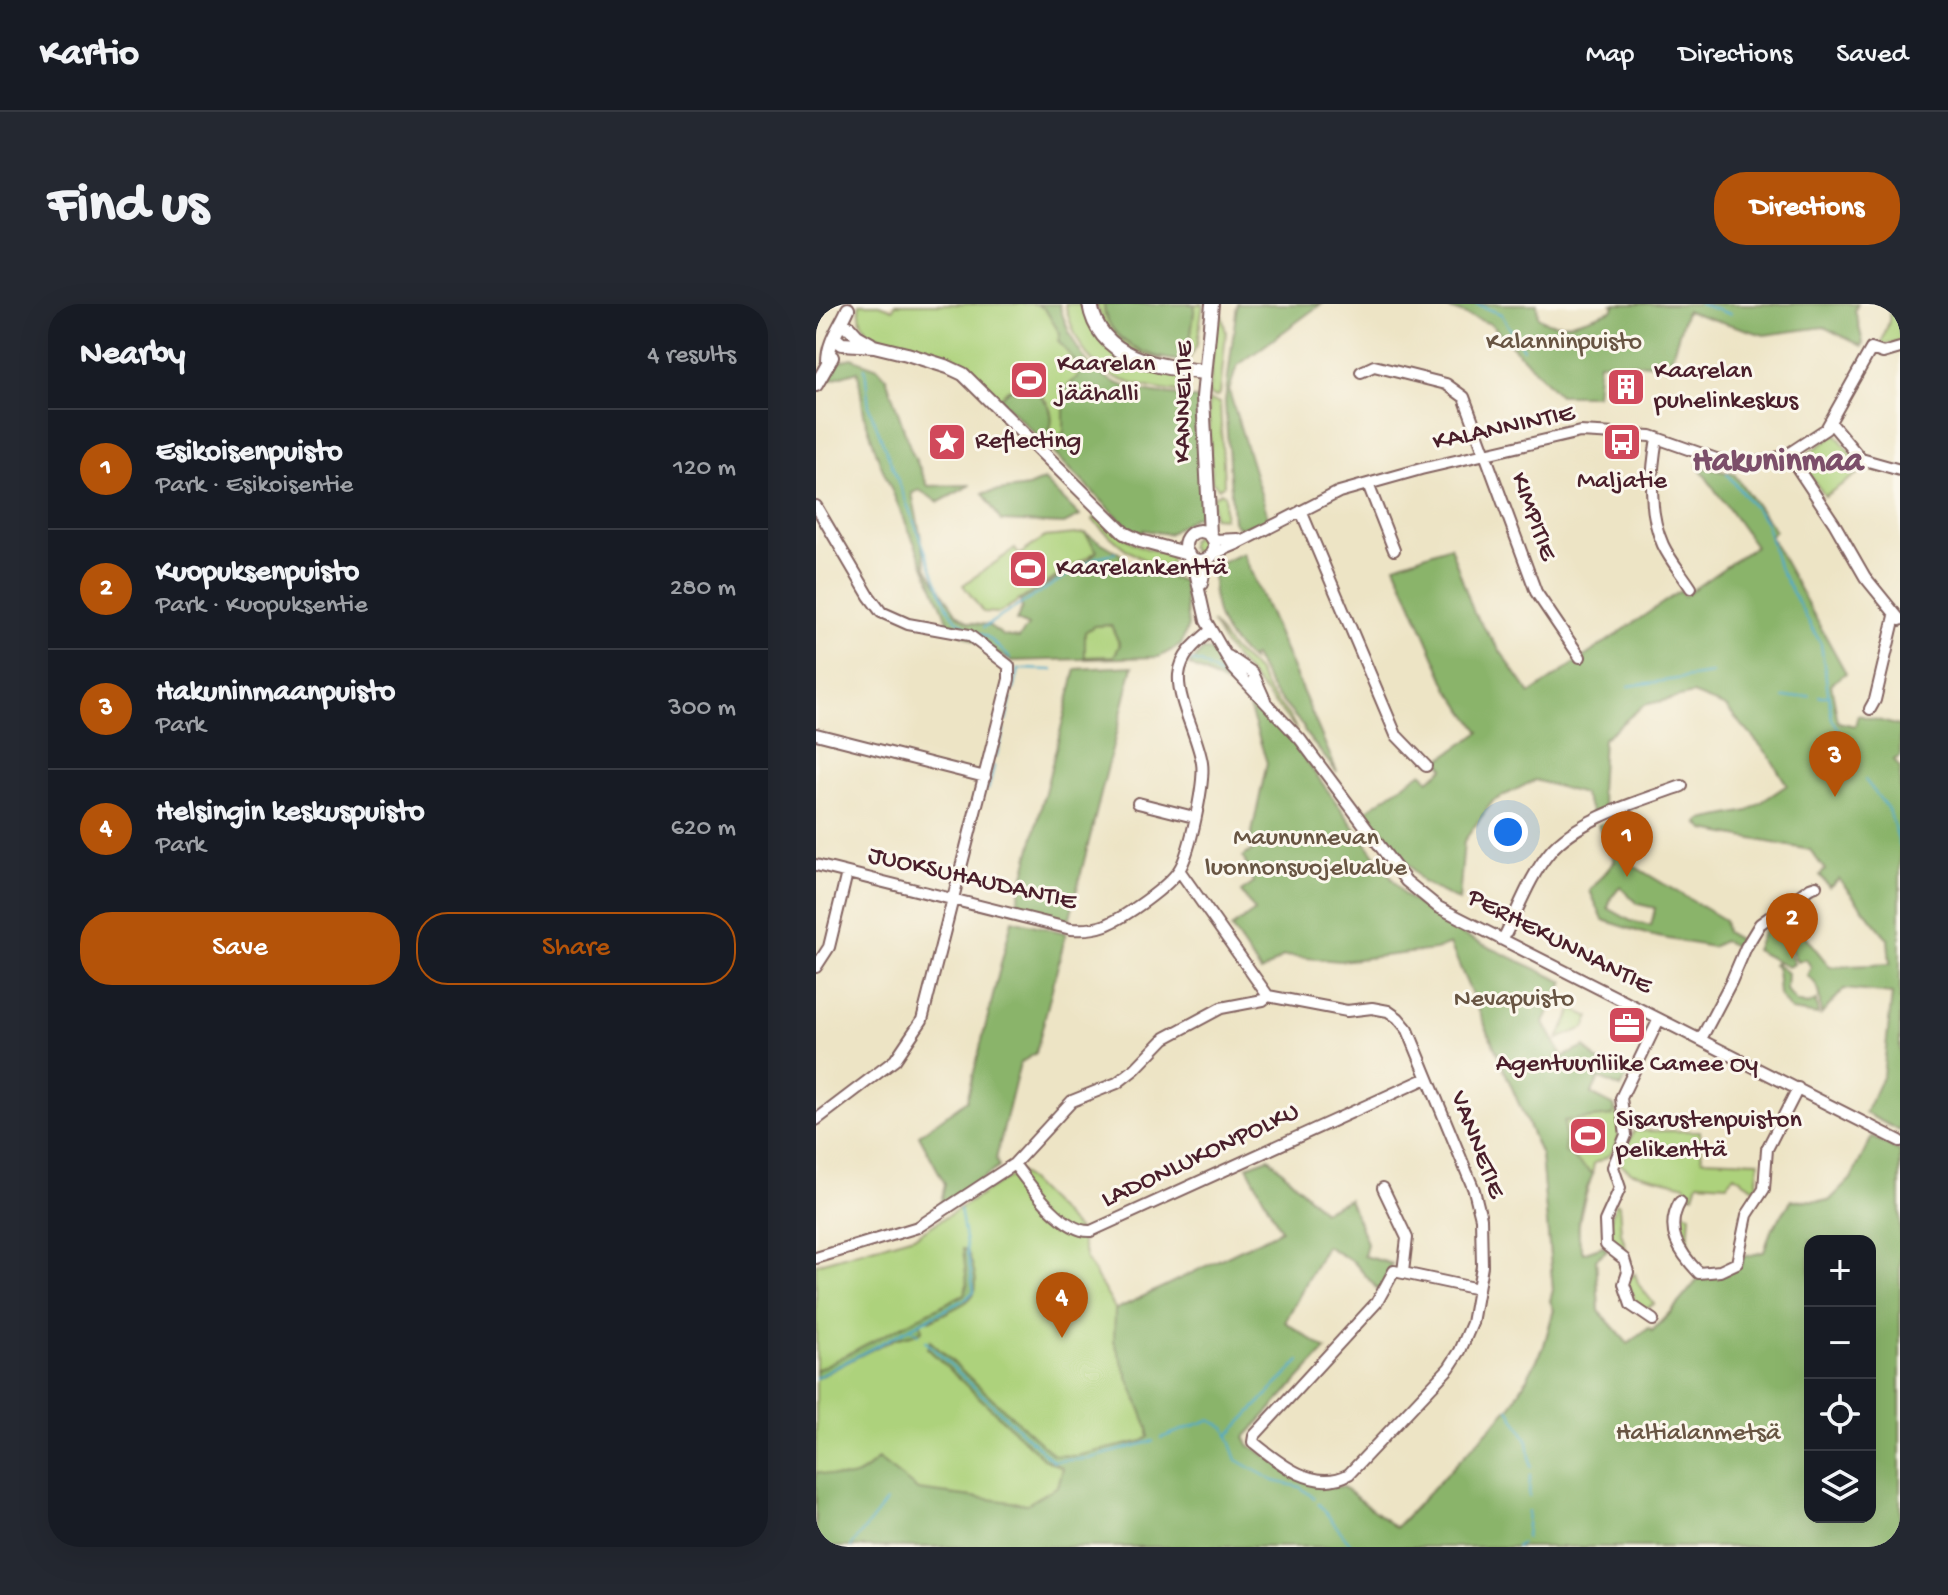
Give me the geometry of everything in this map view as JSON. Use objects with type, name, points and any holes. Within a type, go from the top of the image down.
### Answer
[{"type":"highway","points":[[1090,304],[1099,329],[1123,352],[1148,363],[1204,372]]},
{"type":"main road","name":"KANNELTIE","points":[[1212,304],[1204,372],[1207,501],[1212,537]]},
{"type":"main road","points":[[816,385],[845,335],[848,306]]},
{"type":"main road","points":[[845,335],[963,374],[1124,533],[1153,544],[1190,556],[1210,557],[1212,537],[1204,531],[1153,544]]},
{"type":"main road","name":"KANNELTIE","points":[[1192,534],[1207,501]]},
{"type":"main road","points":[[1190,556],[1186,545],[1192,534]]},
{"type":"street","name":"KALANNINTIE","points":[[1210,557],[1339,492],[1580,432],[1657,438],[1722,461],[1759,462],[1788,454],[1831,423],[1871,349],[1883,353],[1900,348]]},
{"type":"street","name":"KIMPITIE","points":[[1361,372],[1374,366],[1446,384],[1456,389],[1467,401],[1536,592],[1580,657]]},
{"type":"street","points":[[1831,423],[1861,459],[1900,470]]},
{"type":"street","points":[[1657,438],[1652,497],[1654,516],[1665,548],[1691,588]]},
{"type":"street","points":[[1788,454],[1865,577],[1898,618],[1870,709]]},
{"type":"street","points":[[1368,484],[1394,550]]},
{"type":"street","points":[[816,506],[881,612],[908,624],[969,635],[1009,666],[1009,679],[985,777],[922,1020],[895,1060],[816,1120]]},
{"type":"street","points":[[1301,511],[1396,735],[1426,766]]},
{"type":"street","name":"KALANNINTIE","points":[[1212,537],[1244,539]]},
{"type":"street","name":"PERHEKUNNANTIE","points":[[1190,556],[1210,631],[1233,668],[1300,739],[1412,887],[1438,907],[1900,1141]]},
{"type":"street","name":"PERHEKUNNANTIE","points":[[1200,590],[1210,557]]},
{"type":"street","points":[[816,1258],[918,1227],[1014,1164],[1072,1101],[1117,1083],[1165,1038],[1221,1008],[1263,1000],[1268,996],[1179,870],[1202,786],[1202,762],[1179,677],[1186,656],[1210,631]]},
{"type":"street","points":[[816,734],[985,777]]},
{"type":"street","points":[[1503,939],[1539,867],[1566,836],[1589,822],[1682,786]]},
{"type":"street","points":[[1138,803],[1194,817]]},
{"type":"street","name":"JUOKSUHAUDANTIE","points":[[816,865],[1071,929],[1091,929],[1120,917],[1168,882],[1179,870]]},
{"type":"street","points":[[816,967],[829,947],[847,873]]},
{"type":"street","points":[[1701,1039],[1760,924],[1816,886]]},
{"type":"street","name":"VANNETIE","points":[[1268,996],[1347,1011],[1372,1008],[1388,1011],[1408,1030],[1478,1203],[1483,1255],[1469,1332],[1449,1368],[1349,1474],[1331,1482],[1309,1479],[1252,1440],[1377,1302],[1392,1274],[1403,1272]]},
{"type":"street","points":[[1653,1320],[1631,1305],[1624,1284],[1628,1272],[1624,1259],[1606,1245],[1605,1224],[1620,1188],[1613,1167],[1626,1135],[1621,1098],[1659,1019]]},
{"type":"street","name":"LADONLUKONPOLKU","points":[[1014,1164],[1060,1218],[1079,1231],[1091,1231],[1427,1078]]},
{"type":"street","points":[[1680,1202],[1675,1211],[1672,1233],[1681,1255],[1699,1273],[1720,1271],[1737,1263],[1747,1215],[1764,1189],[1767,1149],[1798,1088]]},
{"type":"street","points":[[1383,1188],[1407,1238],[1403,1272],[1478,1289]]},
{"type":"green space","name":"Kaarelan jäähalli","points":[[859,304],[880,304],[893,309],[895,304],[1047,304],[1090,371],[1065,452],[1059,458],[1042,441],[1050,429],[1052,417],[1042,397],[1022,388],[1010,390],[999,398],[957,362],[868,333],[861,321]]},
{"type":"green space","points":[[1036,304],[1059,304],[1072,339],[1090,365],[1102,375],[1134,389],[1198,400],[1203,488],[1199,517],[1194,517],[1168,534],[1132,531],[1048,447],[1053,443],[1056,445],[1064,431],[1064,390],[1083,371],[1058,341],[1060,334],[1045,309]]},
{"type":"green space","points":[[1065,304],[1085,304],[1092,326],[1111,351],[1136,364],[1186,380],[1184,393],[1140,385],[1106,372],[1082,347]]},
{"type":"green space","points":[[1096,304],[1104,304],[1105,315],[1161,359],[1138,353],[1120,342],[1106,325]]},
{"type":"green space","points":[[1104,304],[1195,304],[1188,356],[1182,361],[1170,359],[1132,346],[1113,329]]},
{"type":"green space","points":[[1195,304],[1203,304],[1197,344],[1190,358],[1182,361],[1188,355]]},
{"type":"green space","points":[[1217,304],[1226,332],[1220,394],[1216,397],[1209,395]]},
{"type":"green space","points":[[1237,304],[1321,304],[1237,366],[1229,391],[1269,520],[1239,528],[1233,521],[1225,402]]},
{"type":"green space","name":"Kalanninpuisto","points":[[1436,304],[1537,304],[1538,317],[1546,322],[1565,324],[1612,310],[1612,304],[1858,304],[1855,310],[1863,343],[1862,346],[1824,327],[1764,335],[1686,311],[1668,368],[1656,364],[1599,362],[1596,395],[1559,395],[1491,324]]},
{"type":"green space","points":[[1889,304],[1900,304],[1900,342],[1881,345],[1889,321]]},
{"type":"green space","points":[[851,358],[878,368],[886,377],[911,450],[928,486],[971,485],[939,502],[919,490],[912,493],[927,568],[957,614],[969,622],[988,625],[1004,636],[1019,638],[1028,626],[1016,621],[1022,608],[1020,601],[1097,551],[1085,533],[1119,553],[1140,575],[1153,573],[1183,581],[1188,626],[1181,645],[1159,657],[1011,661],[951,628],[880,463],[864,415],[858,371],[828,380],[840,361]],"holes":[[[1111,625],[1120,645],[1114,656],[1085,657],[1085,632],[1094,626]]]},
{"type":"green space","points":[[1019,387],[1037,394],[1049,407],[1051,424],[1042,441],[999,398],[1008,390]]},
{"type":"green space","points":[[1208,400],[1220,403],[1224,484],[1219,488],[1212,481]]},
{"type":"green space","points":[[1836,434],[1863,470],[1825,496],[1799,460]]},
{"type":"green space","points":[[1698,466],[1734,474],[1775,531],[1770,536],[1846,673],[1831,684],[1838,722],[1855,726],[1858,715],[1900,726],[1900,756],[1894,760],[1900,768],[1900,1131],[1865,1113],[1883,1075],[1892,994],[1844,989],[1821,1015],[1817,988],[1807,976],[1811,967],[1806,959],[1797,962],[1785,937],[1781,912],[1784,910],[1830,967],[1890,964],[1888,939],[1839,879],[1829,887],[1820,875],[1825,870],[1810,850],[1705,830],[1698,823],[1748,811],[1787,785],[1768,754],[1726,707],[1693,694],[1644,705],[1603,739],[1600,792],[1607,812],[1594,816],[1583,794],[1535,780],[1493,801],[1464,841],[1459,901],[1422,882],[1380,827],[1364,812],[1422,772],[1428,780],[1444,768],[1439,760],[1480,732],[1448,688],[1395,565],[1450,546],[1474,613],[1530,694],[1680,591],[1684,596],[1755,546]]},
{"type":"green space","points":[[1044,480],[1080,516],[1064,524],[1001,521],[983,493],[1028,487]]},
{"type":"green space","points":[[1221,492],[1225,495],[1224,518],[1213,517],[1213,497]]},
{"type":"green space","points":[[1098,513],[1131,542],[1148,549],[1172,552],[1170,568],[1147,561],[1119,544],[1093,520]]},
{"type":"green space","name":"Kaarelankenttä","points":[[1085,533],[1097,551],[999,613],[983,612],[963,585],[1015,549],[1019,555],[1045,537]]},
{"type":"green space","points":[[1200,535],[1207,538],[1210,545],[1207,552],[1200,555],[1193,552],[1190,545],[1193,538]]},
{"type":"green space","points":[[1243,553],[1337,772],[1272,690],[1254,656],[1251,657],[1252,661],[1241,651],[1221,624],[1215,603],[1213,576],[1218,574],[1223,562]]},
{"type":"green space","points":[[1212,622],[1231,648],[1257,671],[1297,730],[1225,646]]},
{"type":"green space","points":[[1111,625],[1120,645],[1114,657],[1085,657],[1085,631],[1094,626]]},
{"type":"green space","name":"Haltialanmetsä","points":[[1203,650],[1210,651],[1290,739],[1404,895],[1461,934],[1564,982],[1544,1023],[1563,1057],[1585,1047],[1597,1061],[1628,1075],[1621,1088],[1599,1078],[1591,1094],[1614,1106],[1613,1116],[1564,1121],[1565,1152],[1593,1174],[1580,1214],[1579,1234],[1583,1253],[1603,1246],[1607,1250],[1596,1259],[1599,1311],[1628,1344],[1649,1328],[1652,1331],[1666,1318],[1700,1277],[1721,1274],[1742,1264],[1743,1257],[1764,1252],[1771,1231],[1792,1200],[1829,1201],[1851,1179],[1872,1137],[1900,1151],[1900,1547],[816,1547],[816,1472],[850,1477],[863,1472],[878,1459],[918,1490],[1027,1504],[1058,1486],[1063,1468],[1044,1459],[927,1348],[930,1341],[1054,1455],[1076,1456],[1143,1441],[1148,1437],[1148,1428],[1114,1341],[1115,1310],[1281,1230],[1247,1166],[1269,1158],[1323,1211],[1349,1199],[1367,1243],[1364,1256],[1392,1264],[1379,1291],[1354,1262],[1326,1246],[1285,1322],[1326,1350],[1245,1437],[1249,1445],[1312,1485],[1343,1487],[1396,1528],[1512,1405],[1543,1349],[1554,1310],[1550,1301],[1553,1290],[1541,1155],[1450,944],[1435,950],[1340,961],[1284,956],[1261,972],[1231,928],[1255,911],[1241,892],[1254,883],[1243,857],[1252,850],[1249,846],[1267,763],[1245,694],[1189,665]]},
{"type":"green space","points":[[1133,666],[1069,921],[1016,907],[1076,669]]},
{"type":"green space","points":[[1611,820],[1629,863],[1724,920],[1726,932],[1743,942],[1740,948],[1723,941],[1712,947],[1652,936],[1603,920],[1590,891],[1615,861],[1598,825]],"holes":[[[1620,887],[1638,904],[1655,908],[1651,926],[1631,921],[1608,908]]]},
{"type":"green space","points":[[1777,915],[1794,964],[1788,967],[1755,950],[1764,929]]},
{"type":"green space","points":[[1012,920],[1066,933],[1036,1053],[1020,1063],[996,1159],[999,1167],[940,1207],[945,1184],[919,1135],[967,1100]]},
{"type":"green space","points":[[1775,963],[1787,973],[1786,990],[1796,1002],[1807,1005],[1816,1001],[1818,1015],[1791,1011],[1779,995]]},
{"type":"green space","points":[[1573,1009],[1590,1017],[1585,1028],[1558,1039]]},
{"type":"green space","name":"Haltialanmetsä","points":[[1585,1047],[1597,1061],[1628,1075],[1621,1088],[1599,1078],[1591,1094],[1614,1106],[1619,1132],[1615,1148],[1594,1163],[1579,1230],[1583,1253],[1603,1246],[1607,1250],[1596,1259],[1599,1311],[1629,1345],[1649,1328],[1652,1331],[1683,1298],[1742,1264],[1743,1257],[1764,1252],[1771,1231],[1792,1200],[1829,1201],[1851,1179],[1872,1137],[1900,1151],[1900,1547],[816,1547],[816,1264],[917,1235],[1019,1171],[1079,1231],[1086,1259],[1116,1310],[1281,1230],[1247,1166],[1269,1158],[1323,1211],[1349,1199],[1367,1243],[1364,1256],[1392,1264],[1379,1291],[1354,1262],[1326,1246],[1285,1322],[1326,1350],[1245,1437],[1249,1445],[1312,1485],[1343,1487],[1395,1528],[1513,1405],[1543,1349],[1555,1305],[1550,1301],[1553,1290],[1541,1155],[1505,1071],[1563,1057]]},
{"type":"green space","points":[[1634,1131],[1700,1131],[1702,1159],[1759,1161],[1756,1189],[1734,1175],[1727,1184],[1698,1182],[1694,1195],[1687,1194],[1686,1185],[1632,1172],[1619,1163]]},
{"type":"green space","points":[[1616,1203],[1619,1205],[1626,1248],[1619,1251],[1610,1243],[1609,1223]]},
{"type":"green space","points":[[1682,1212],[1690,1214],[1688,1243],[1698,1267],[1676,1236],[1678,1216]]},
{"type":"green space","points":[[963,1249],[967,1250],[976,1279],[972,1296],[966,1302],[931,1320],[925,1319],[921,1322],[922,1331],[919,1333],[882,1344],[816,1379],[816,1370],[964,1294],[967,1284]]},
{"type":"green space","points":[[1635,1274],[1639,1285],[1654,1304],[1643,1310],[1636,1304],[1628,1283]]},
{"type":"waterway","points":[[1476,304],[1501,314],[1523,349]]},
{"type":"waterway","points":[[1700,304],[1730,314]]},
{"type":"waterway","points":[[865,368],[869,407],[947,606],[956,619],[971,630]]},
{"type":"waterway","points":[[1727,474],[1765,521],[1778,566],[1821,644],[1832,719],[1844,736]]},
{"type":"waterway","points":[[984,627],[1097,557],[1115,553]]},
{"type":"waterway","points":[[975,631],[989,638],[1010,658]]},
{"type":"waterway","points":[[1189,661],[1201,663],[1245,693]]},
{"type":"waterway","points":[[1014,690],[1019,669],[1053,670]]},
{"type":"waterway","points":[[1628,686],[1712,674]]},
{"type":"waterway","points":[[1784,698],[1810,696]]},
{"type":"waterway","points":[[1819,696],[1829,696]]},
{"type":"waterway","points":[[1006,721],[1011,698]]},
{"type":"waterway","points":[[996,758],[1004,730]]},
{"type":"waterway","points":[[1848,741],[1855,757]]},
{"type":"waterway","points":[[988,790],[994,766]]},
{"type":"waterway","points":[[1865,780],[1889,810],[1900,846]]},
{"type":"waterway","points":[[910,1328],[967,1298],[974,1291],[960,1209]]},
{"type":"waterway","points":[[816,1378],[910,1328],[918,1334]]},
{"type":"waterway","points":[[925,1341],[1053,1461],[1088,1459],[1153,1441]]},
{"type":"waterway","points":[[1229,1435],[1300,1361]]},
{"type":"waterway","points":[[1509,1409],[1528,1441],[1531,1467]]},
{"type":"waterway","points":[[1161,1438],[1209,1420],[1225,1427],[1237,1460],[1274,1481],[1300,1487],[1314,1498]]},
{"type":"waterway","points":[[1529,1496],[1530,1475]]},
{"type":"waterway","points":[[851,1547],[886,1502]]},
{"type":"waterway","points":[[1318,1503],[1353,1547]]},
{"type":"waterway","points":[[1526,1538],[1528,1511]]},
{"type":"waterway","points":[[1516,1547],[1521,1543]]},
{"type":"place","name":"Kaarelan jäähalli","points":[[1029,380]]},
{"type":"place","name":"Kaarelan puhelinkeskus","points":[[1626,387]]},
{"type":"place","name":"Reflecting","points":[[947,442]]},
{"type":"place","name":"Maljatie","points":[[1622,442]]},
{"type":"place","name":"Kaarelankenttä","points":[[1028,569]]},
{"type":"place","name":"Hakuninmaanpuisto","points":[[1835,797]]},
{"type":"place","name":"Esikoisenpuisto","points":[[1627,877]]},
{"type":"place","name":"Kuopuksenpuisto","points":[[1792,959]]},
{"type":"place","name":"Agentuuriliike Camee Oy","points":[[1627,1025]]},
{"type":"place","name":"Sisarustenpuiston pelikenttä","points":[[1588,1136]]},
{"type":"place","name":"Helsingin keskuspuisto","points":[[1062,1338]]},
{"type":"district","name":"Hakuninmaa","points":[[1778,463]]},
{"type":"park label","name":"Maununnevan luonnonsuojelualue","points":[[1306,854]]},
{"type":"park label","name":"Nevapuisto","points":[[1514,1000]]}]
